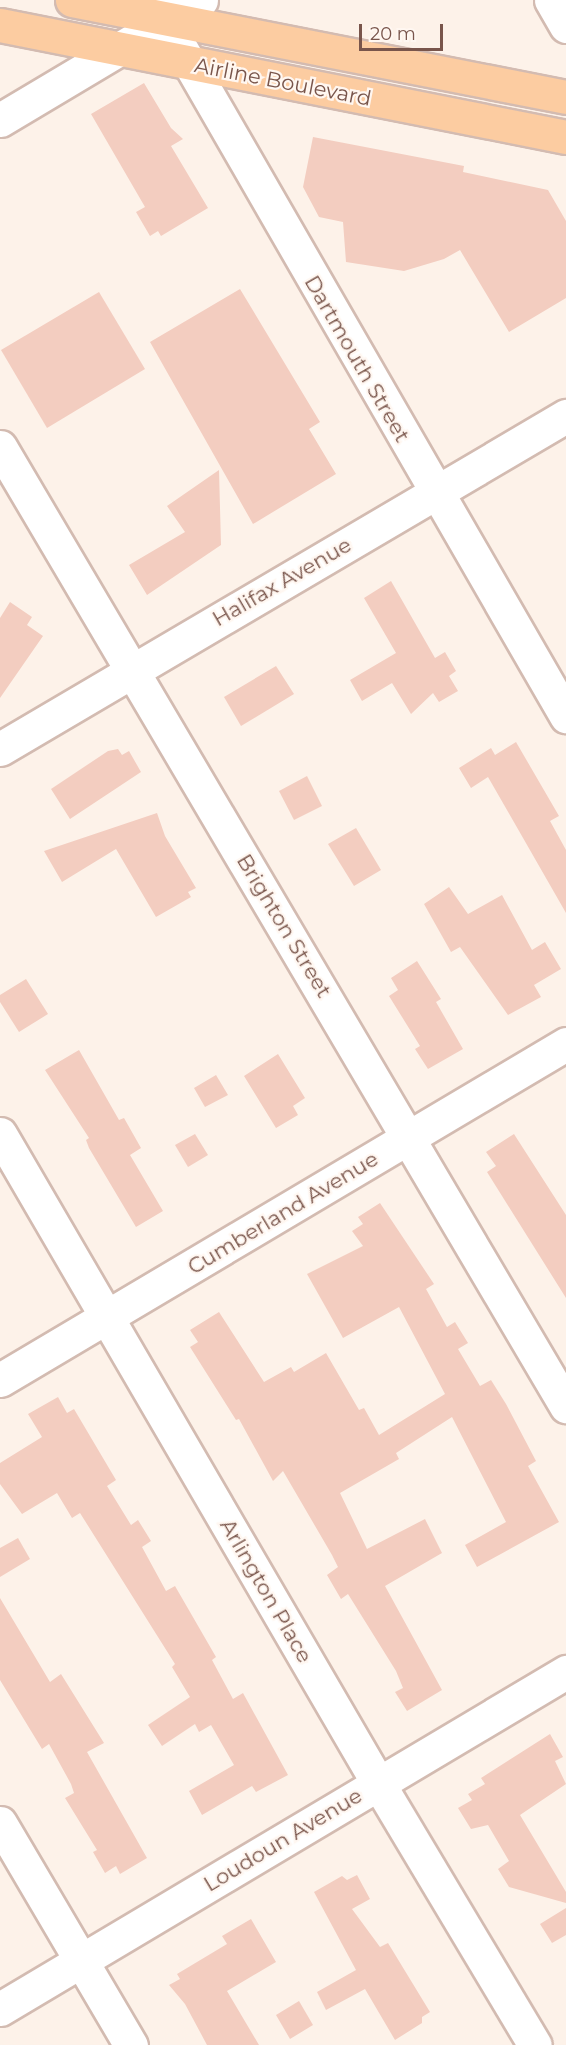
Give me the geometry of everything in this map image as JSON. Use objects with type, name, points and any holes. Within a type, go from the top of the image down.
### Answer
[{"type":"main road","name":"Airline Boulevard","points":[[72,0],[159,10],[566,97]]},
{"type":"main road","name":"Airline Boulevard","points":[[0,25],[118,50],[566,136]]},
{"type":"street","points":[[0,120],[118,50],[159,10],[201,0]]},
{"type":"street","points":[[551,0],[566,26]]},
{"type":"street","name":"Dartmouth Street","points":[[159,10],[187,63],[434,492],[566,716]]},
{"type":"street","name":"Halifax Avenue","points":[[0,749],[566,416]]},
{"type":"street","name":"Brighton Street","points":[[0,447],[566,1406]]},
{"type":"street","name":"Cumberland Avenue","points":[[0,1380],[566,1044]]},
{"type":"street","name":"Arlington Place","points":[[0,1134],[378,1783],[535,2045]]},
{"type":"street","name":"Loudoun Avenue","points":[[0,2009],[566,1672]]},
{"type":"street","points":[[0,1823],[131,2045]]},
{"type":"building","points":[[144,83],[171,128],[183,139],[171,146],[208,208],[161,236],[158,231],[150,236],[136,212],[145,207],[91,114]]},
{"type":"building","points":[[313,137],[464,166],[463,172],[548,190],[566,221],[566,298],[509,332],[460,250],[444,259],[404,271],[346,262],[343,222],[319,217],[303,187]]},
{"type":"building","points":[[240,289],[320,422],[309,429],[336,474],[253,524],[150,342]]},
{"type":"building","points":[[99,292],[145,369],[47,428],[1,350]]},
{"type":"building","points":[[219,470],[221,545],[147,595],[129,565],[185,532],[167,506]]},
{"type":"building","points":[[391,581],[435,658],[445,652],[456,671],[449,676],[458,691],[439,702],[433,693],[411,714],[392,683],[362,701],[350,680],[396,653],[364,598]]},
{"type":"building","points":[[10,602],[32,617],[27,625],[43,636],[0,698],[0,618]]},
{"type":"building","points":[[276,666],[294,694],[241,726],[224,697]]},
{"type":"building","points":[[516,742],[559,816],[550,821],[566,850],[566,913],[488,777],[471,788],[459,768],[491,748],[495,755]]},
{"type":"building","points":[[118,749],[122,755],[129,751],[141,772],[70,819],[51,789],[108,751]]},
{"type":"building","points":[[307,776],[322,806],[294,820],[279,791]]},
{"type":"building","points":[[157,813],[165,836],[196,888],[188,892],[191,897],[156,917],[116,849],[62,882],[44,851]]},
{"type":"building","points":[[356,828],[381,870],[354,886],[328,844]]},
{"type":"building","points":[[449,887],[468,914],[502,895],[532,950],[545,942],[561,969],[534,985],[541,997],[508,1015],[460,947],[451,952],[424,904]]},
{"type":"building","points":[[417,961],[441,999],[436,1002],[463,1049],[428,1069],[415,1049],[420,1046],[389,996],[398,990],[391,978]]},
{"type":"building","points":[[26,979],[48,1014],[19,1032],[0,1002],[0,995]]},
{"type":"building","points":[[79,1050],[119,1120],[124,1118],[141,1148],[130,1155],[163,1211],[136,1227],[89,1148],[86,1140],[89,1138],[45,1070]]},
{"type":"building","points":[[278,1054],[305,1098],[293,1106],[298,1115],[276,1128],[244,1076]]},
{"type":"building","points":[[216,1075],[228,1095],[205,1107],[194,1088]]},
{"type":"building","points":[[195,1134],[208,1155],[188,1167],[175,1145]]},
{"type":"building","points":[[514,1134],[566,1215],[566,1298],[487,1172],[496,1166],[486,1152]]},
{"type":"building","points":[[380,1203],[434,1284],[426,1289],[447,1327],[455,1322],[468,1343],[458,1349],[480,1386],[491,1380],[506,1404],[536,1461],[528,1466],[559,1522],[477,1567],[465,1545],[506,1522],[452,1417],[396,1453],[399,1459],[340,1493],[367,1549],[425,1519],[442,1553],[385,1586],[442,1690],[407,1711],[395,1692],[403,1688],[396,1671],[348,1594],[341,1599],[327,1575],[338,1567],[283,1471],[273,1481],[239,1419],[236,1420],[190,1347],[198,1342],[190,1330],[219,1312],[264,1382],[291,1367],[294,1372],[326,1353],[359,1410],[364,1408],[379,1435],[445,1394],[399,1307],[343,1338],[307,1274],[363,1246],[352,1231],[363,1224],[358,1217]]},
{"type":"building","points":[[58,1397],[67,1413],[74,1409],[116,1480],[107,1486],[131,1525],[138,1520],[151,1541],[142,1547],[166,1591],[175,1586],[216,1657],[212,1660],[233,1699],[243,1693],[288,1775],[256,1792],[252,1786],[202,1815],[189,1791],[234,1765],[211,1725],[199,1732],[195,1724],[162,1746],[148,1725],[190,1697],[172,1667],[175,1664],[80,1513],[72,1518],[57,1493],[22,1514],[0,1484],[0,1463],[42,1437],[28,1414]]},
{"type":"building","points":[[18,1538],[30,1559],[0,1577],[0,1548]]},
{"type":"building","points":[[0,1598],[50,1682],[61,1674],[104,1743],[87,1752],[147,1858],[120,1874],[116,1866],[105,1873],[93,1852],[97,1850],[65,1798],[74,1793],[71,1784],[49,1744],[42,1749],[0,1680]]},
{"type":"building","points":[[550,1734],[563,1757],[555,1761],[566,1784],[520,1815],[566,1892],[566,1903],[509,1887],[498,1869],[509,1861],[488,1825],[471,1829],[458,1808],[472,1800],[468,1794],[485,1784],[481,1778]]},
{"type":"building","points":[[357,1875],[370,1899],[352,1909],[380,1947],[388,1943],[430,2012],[422,2017],[422,2023],[395,2040],[365,1989],[326,2010],[317,1992],[356,1970],[314,1892],[342,1876],[347,1880]]},
{"type":"building","points":[[566,1908],[566,1935],[552,1943],[540,1924]]},
{"type":"building","points":[[251,1919],[276,1962],[227,1991],[259,2045],[207,2045],[185,2004],[169,1985],[180,1979],[177,1974],[227,1944],[222,1936]]},
{"type":"building","points":[[299,2001],[313,2025],[290,2039],[276,2015]]}]
